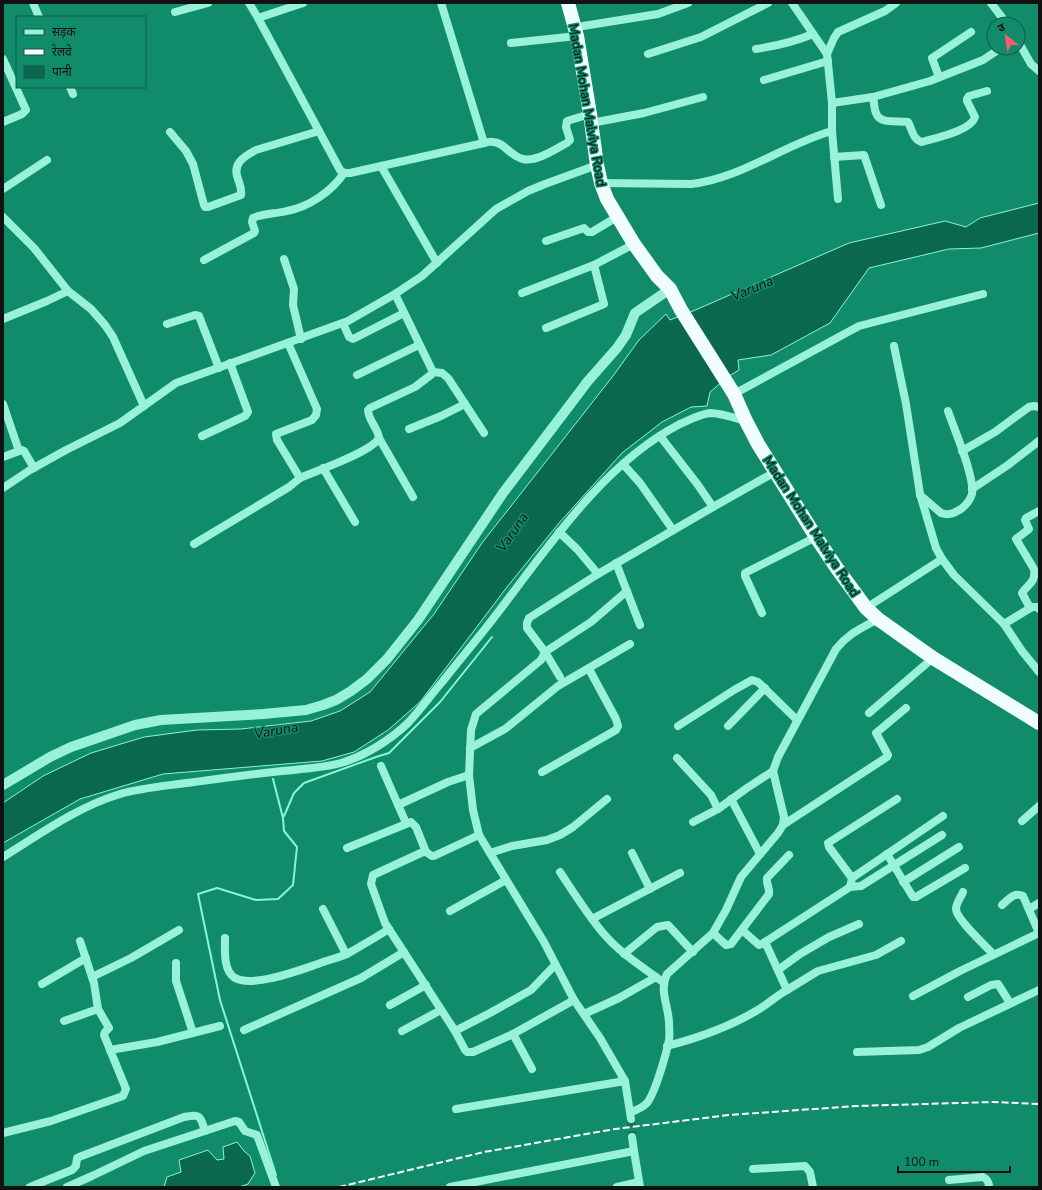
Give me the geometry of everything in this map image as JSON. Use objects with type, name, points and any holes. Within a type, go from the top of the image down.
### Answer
[{"type":"highway","name":"Madan Mohan Malviya Road","points":[[568,3],[580,31]]},
{"type":"highway","name":"Madan Mohan Malviya Road","points":[[577,3],[606,199],[634,244],[657,276],[668,287]]},
{"type":"highway","name":"Madan Mohan Malviya Road","points":[[593,119],[597,165],[604,184],[637,238],[662,272],[668,287],[681,310],[734,394],[758,444],[775,472],[836,567],[866,608],[878,619],[933,658],[1039,723]]},
{"type":"street","points":[[33,3],[38,16]]},
{"type":"street","points":[[175,12],[208,3]]},
{"type":"street","points":[[249,3],[340,170],[344,173],[350,173],[494,142],[499,143],[515,156],[523,159],[532,159],[541,156],[570,140],[566,127],[567,121],[644,113],[703,97]]},
{"type":"street","points":[[441,3],[484,143]]},
{"type":"street","points":[[511,43],[580,31],[658,14],[688,3]]},
{"type":"street","points":[[648,54],[701,37],[768,3]]},
{"type":"street","points":[[792,3],[828,57]]},
{"type":"street","points":[[838,199],[832,131],[832,103],[828,57],[834,38],[838,32],[885,11],[896,3]]},
{"type":"street","points":[[991,3],[1001,16]]},
{"type":"street","points":[[258,18],[300,4]]},
{"type":"street","points":[[939,77],[932,58],[971,32]]},
{"type":"street","points":[[756,49],[797,40],[813,34]]},
{"type":"street","points":[[1026,55],[1035,69],[1039,71]]},
{"type":"street","points":[[832,103],[873,97],[939,77],[983,60],[989,56]]},
{"type":"street","points":[[764,80],[828,57]]},
{"type":"street","points":[[3,59],[14,74]]},
{"type":"street","points":[[3,122],[22,114],[26,110],[19,88]]},
{"type":"street","points":[[873,97],[878,117],[883,120],[908,122],[917,141],[922,142],[955,132],[974,122],[975,117],[967,99],[969,96],[987,91]]},
{"type":"street","points":[[170,132],[186,151],[194,164],[204,204],[205,207],[208,207],[241,195],[242,190],[235,169],[237,163],[246,155],[256,150],[319,131]]},
{"type":"street","points":[[604,184],[702,183],[753,165],[815,136],[832,131]]},
{"type":"street","points":[[834,157],[864,155],[881,205]]},
{"type":"street","points":[[3,189],[48,160]]},
{"type":"street","points":[[3,488],[66,450],[120,423],[176,383],[343,323],[395,294],[422,276],[496,209],[544,184],[597,165]]},
{"type":"street","points":[[381,166],[438,263]]},
{"type":"street","points":[[204,260],[254,233],[252,222],[253,218],[260,215],[288,211],[303,206],[316,199],[329,189],[340,180],[344,173]]},
{"type":"street","points":[[3,217],[34,248],[68,291],[91,309],[106,325],[113,337],[144,406]]},
{"type":"street","points":[[546,242],[584,228],[588,232],[592,232],[617,217]]},
{"type":"street","points":[[522,293],[594,265],[634,244]]},
{"type":"street","points":[[284,259],[294,289],[293,305],[301,338]]},
{"type":"street","points":[[546,328],[604,304],[594,265]]},
{"type":"street","points":[[3,785],[50,757],[71,747],[135,725],[161,720],[306,710],[336,700],[351,691],[367,679],[387,659],[418,620],[503,493],[588,381],[617,348],[626,335],[635,313],[668,287]]},
{"type":"street","points":[[3,319],[68,291]]},
{"type":"street","points":[[395,294],[433,372]]},
{"type":"street","points":[[734,394],[859,326],[983,294]]},
{"type":"street","points":[[343,323],[349,337],[353,339],[404,313]]},
{"type":"street","points":[[167,324],[195,315],[199,316],[219,368]]},
{"type":"street","points":[[288,343],[317,409],[316,415],[312,420],[276,434],[277,440],[300,478]]},
{"type":"street","points":[[357,375],[419,345]]},
{"type":"street","points":[[894,346],[906,404],[920,494],[936,548],[954,575],[1004,624],[1022,651],[1039,672]]},
{"type":"street","points":[[202,436],[245,416],[248,412],[230,363]]},
{"type":"street","points":[[433,372],[445,374],[484,433]]},
{"type":"street","points":[[413,497],[379,438],[368,414],[368,410],[415,386],[430,376],[433,372]]},
{"type":"street","points":[[3,404],[19,451]]},
{"type":"street","points":[[409,429],[442,416],[465,404]]},
{"type":"street","points":[[962,451],[995,432],[1029,407],[1039,407]]},
{"type":"street","points":[[920,494],[945,515],[952,514],[967,504],[972,496],[970,475],[948,411]]},
{"type":"street","points":[[3,857],[59,822],[88,807],[120,794],[155,787],[272,772],[317,768],[342,763],[367,752],[389,738],[408,723],[489,625],[559,532],[598,488],[624,464],[645,446],[660,436],[690,420],[712,413],[746,421]]},
{"type":"street","points":[[660,436],[713,507]]},
{"type":"street","points":[[194,544],[289,488],[300,478],[361,452],[376,442],[379,438]]},
{"type":"street","points":[[972,489],[1008,465],[1039,441]]},
{"type":"street","points":[[3,457],[19,451],[24,451],[34,468]]},
{"type":"street","points":[[624,464],[640,483],[673,530]]},
{"type":"street","points":[[323,468],[355,522]]},
{"type":"street","points":[[560,677],[545,652],[527,628],[529,618],[598,574],[775,472]]},
{"type":"street","points":[[1004,624],[1035,609],[1022,593],[1032,583],[1035,573],[1034,569],[1016,539],[1029,529],[1025,520],[1026,518],[1039,511]]},
{"type":"street","points":[[559,532],[598,574]]},
{"type":"street","points":[[762,613],[745,573],[816,537]]},
{"type":"street","points":[[866,608],[942,559]]},
{"type":"street","points":[[616,564],[640,626]]},
{"type":"street","points":[[627,591],[591,622],[545,652],[541,660],[476,714],[470,730],[469,775],[473,810],[479,835],[544,942],[555,966],[574,1000],[625,1080],[631,1116],[647,1103],[654,1092],[669,1039],[668,1011],[663,990],[663,982],[667,974],[713,933],[723,916],[741,877],[778,834],[783,825],[784,816],[774,771],[778,757],[836,650],[844,639],[854,631],[878,619]]},
{"type":"street","points":[[470,748],[505,729],[558,686],[630,644]]},
{"type":"street","points":[[868,713],[933,658]]},
{"type":"street","points":[[542,772],[616,730],[618,726],[589,669]]},
{"type":"street","points":[[678,726],[752,680],[758,682],[765,688],[797,720]]},
{"type":"street","points":[[728,726],[765,688]]},
{"type":"street","points":[[783,825],[887,757],[888,755],[876,733],[906,708]]},
{"type":"street","points":[[677,758],[711,795],[718,809]]},
{"type":"street","points":[[381,766],[406,823]]},
{"type":"street","points":[[693,822],[718,809],[774,771]]},
{"type":"street","points":[[398,805],[448,782],[469,775]]},
{"type":"street","points":[[490,853],[512,846],[547,840],[560,835],[573,827],[607,799]]},
{"type":"street","points":[[731,799],[760,854]]},
{"type":"street","points":[[852,878],[829,847],[828,843],[897,799]]},
{"type":"street","points":[[1022,821],[1039,806]]},
{"type":"street","points":[[850,887],[852,878],[943,816]]},
{"type":"street","points":[[347,848],[406,823],[412,823],[416,827],[426,852],[433,856],[479,835]]},
{"type":"street","points":[[742,930],[759,945],[850,887],[861,886],[942,835]]},
{"type":"street","points":[[903,882],[959,847]]},
{"type":"street","points":[[426,852],[376,873],[372,878],[371,884],[385,923],[455,1031],[465,1050],[468,1052],[473,1052],[513,1034],[574,1000]]},
{"type":"street","points":[[632,853],[650,889]]},
{"type":"street","points":[[887,854],[913,897],[916,897],[965,868]]},
{"type":"street","points":[[713,933],[726,945],[729,945],[769,894],[769,888],[766,882],[767,878],[789,855]]},
{"type":"street","points":[[560,872],[604,934],[624,954],[663,982]]},
{"type":"street","points":[[592,919],[680,873]]},
{"type":"street","points":[[450,911],[506,880]]},
{"type":"street","points":[[963,892],[956,907],[956,912],[962,921],[993,954]]},
{"type":"street","points":[[913,996],[993,954],[1039,933],[1023,896],[1018,894],[1012,896],[1002,905]]},
{"type":"street","points":[[1029,909],[1039,903]]},
{"type":"street","points":[[323,909],[346,954]]},
{"type":"street","points":[[778,970],[800,954],[829,937],[859,924]]},
{"type":"street","points":[[624,954],[657,927],[668,925],[693,952]]},
{"type":"street","points":[[225,938],[227,968],[236,978],[258,981],[284,975],[346,954],[389,929]]},
{"type":"street","points":[[92,977],[132,958],[179,930]]},
{"type":"street","points":[[3,1133],[51,1121],[123,1096],[126,1089],[104,1035],[108,1028],[98,1009],[92,977],[80,941]]},
{"type":"street","points":[[667,1046],[691,1040],[726,1026],[757,1010],[818,971],[876,955],[901,941]]},
{"type":"street","points":[[765,942],[787,990]]},
{"type":"street","points":[[244,1030],[361,978],[404,952]]},
{"type":"street","points":[[42,984],[86,958]]},
{"type":"street","points":[[176,963],[176,981],[193,1033]]},
{"type":"street","points":[[455,1031],[531,990],[555,966]]},
{"type":"street","points":[[584,1014],[619,998],[656,977]]},
{"type":"street","points":[[968,997],[991,985],[998,984],[1010,1003]]},
{"type":"street","points":[[390,1005],[426,985]]},
{"type":"street","points":[[857,1052],[919,1050],[926,1048],[959,1028],[1039,990]]},
{"type":"street","points":[[64,1022],[98,1009]]},
{"type":"street","points":[[402,1031],[441,1010]]},
{"type":"street","points":[[110,1050],[158,1042],[220,1026]]},
{"type":"street","points":[[513,1034],[532,1069]]},
{"type":"street","points":[[456,1109],[625,1080]]},
{"type":"street","points":[[30,1187],[72,1170],[76,1166],[77,1158],[79,1157],[184,1117],[199,1116],[205,1131]]},
{"type":"street","points":[[67,1187],[144,1151],[235,1121],[239,1122],[245,1131],[256,1135],[276,1187]]},
{"type":"street","points":[[617,1187],[640,1185],[632,1137]]},
{"type":"street","points":[[450,1187],[634,1151]]},
{"type":"street","points":[[753,1169],[805,1166],[810,1172],[813,1187]]},
{"type":"street","points":[[949,1180],[983,1177],[989,1184],[989,1187]]},
{"type":"water","name":"Varuna","points":[[1039,203],[1039,233],[981,248],[949,249],[869,268],[830,323],[771,355],[738,360],[739,370],[729,376],[710,392],[707,406],[691,407],[662,422],[622,453],[559,523],[507,587],[420,702],[388,730],[354,752],[322,761],[163,774],[80,799],[3,843],[3,803],[43,776],[91,753],[144,737],[197,730],[241,729],[311,721],[340,711],[370,692],[434,614],[482,543],[613,376],[639,340],[666,314],[670,320],[849,243],[945,221],[966,227],[980,218]]},
{"type":"water","points":[[237,1142],[250,1156],[255,1173],[248,1184],[239,1187],[164,1187],[167,1177],[181,1172],[179,1160],[208,1150],[217,1160],[224,1159],[223,1147]]},
{"type":"waterway","points":[[284,816],[294,793],[304,783],[389,753],[440,702],[492,637]]},
{"type":"waterway","points":[[273,779],[283,818],[284,831],[297,847],[293,885],[278,899],[256,900],[217,888],[198,894],[220,1000],[276,1175]]},
{"type":"tunnel","points":[[631,1119],[632,1137]]},
{"type":"railway","points":[[339,1187],[484,1152],[615,1129],[729,1115],[856,1106],[993,1102],[1039,1104]]}]
